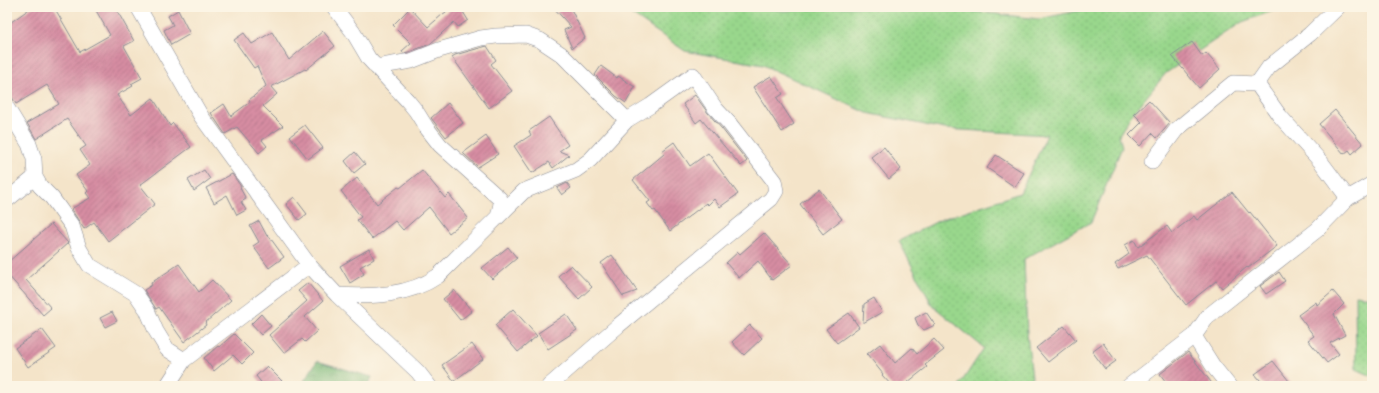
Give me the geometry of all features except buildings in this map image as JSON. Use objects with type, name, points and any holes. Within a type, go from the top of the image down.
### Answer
[{"type":"street","points":[[138,7],[201,116],[309,264],[337,295],[418,372],[429,386]]},
{"type":"street","points":[[334,7],[369,59],[407,100],[440,145],[500,199],[501,204],[498,217]]},
{"type":"street","points":[[1257,84],[1269,67],[1310,34],[1338,7]]},
{"type":"street","points":[[376,67],[410,61],[439,50],[481,38],[526,35],[540,40],[561,54],[627,120]]},
{"type":"street","points":[[337,295],[364,296],[386,294],[426,284],[438,276],[524,191],[576,170],[590,160],[627,120],[650,106],[693,75],[715,108],[774,181],[776,191],[771,199],[619,325],[549,386]]},
{"type":"street","points":[[1152,162],[1176,130],[1233,82],[1257,84],[1279,115],[1321,162],[1348,198]]},
{"type":"street","points":[[7,108],[29,144],[34,159],[35,177],[40,186],[52,198],[72,226],[79,248],[89,265],[136,294],[147,310],[156,331],[167,349],[184,360]]},
{"type":"street","points":[[7,200],[35,177]]},
{"type":"street","points":[[1129,386],[1194,336],[1208,316],[1317,230],[1348,198],[1372,184]]},
{"type":"street","points":[[167,386],[184,360],[309,264]]},
{"type":"street","points":[[1194,336],[1213,366],[1229,386]]},
{"type":"green space","points":[[621,7],[759,7],[784,11],[841,7],[936,7],[1039,19],[1093,7],[1284,7],[1242,22],[1166,73],[1130,117],[1119,135],[1122,147],[1091,222],[1024,259],[1027,334],[1033,386],[959,386],[984,348],[932,305],[899,241],[942,219],[1020,193],[1047,135],[945,129],[867,113],[763,65],[685,51]]},
{"type":"green space","points":[[1355,295],[1372,297],[1372,376],[1356,369]]},
{"type":"green space","points":[[317,361],[372,377],[368,386],[301,386]]}]
